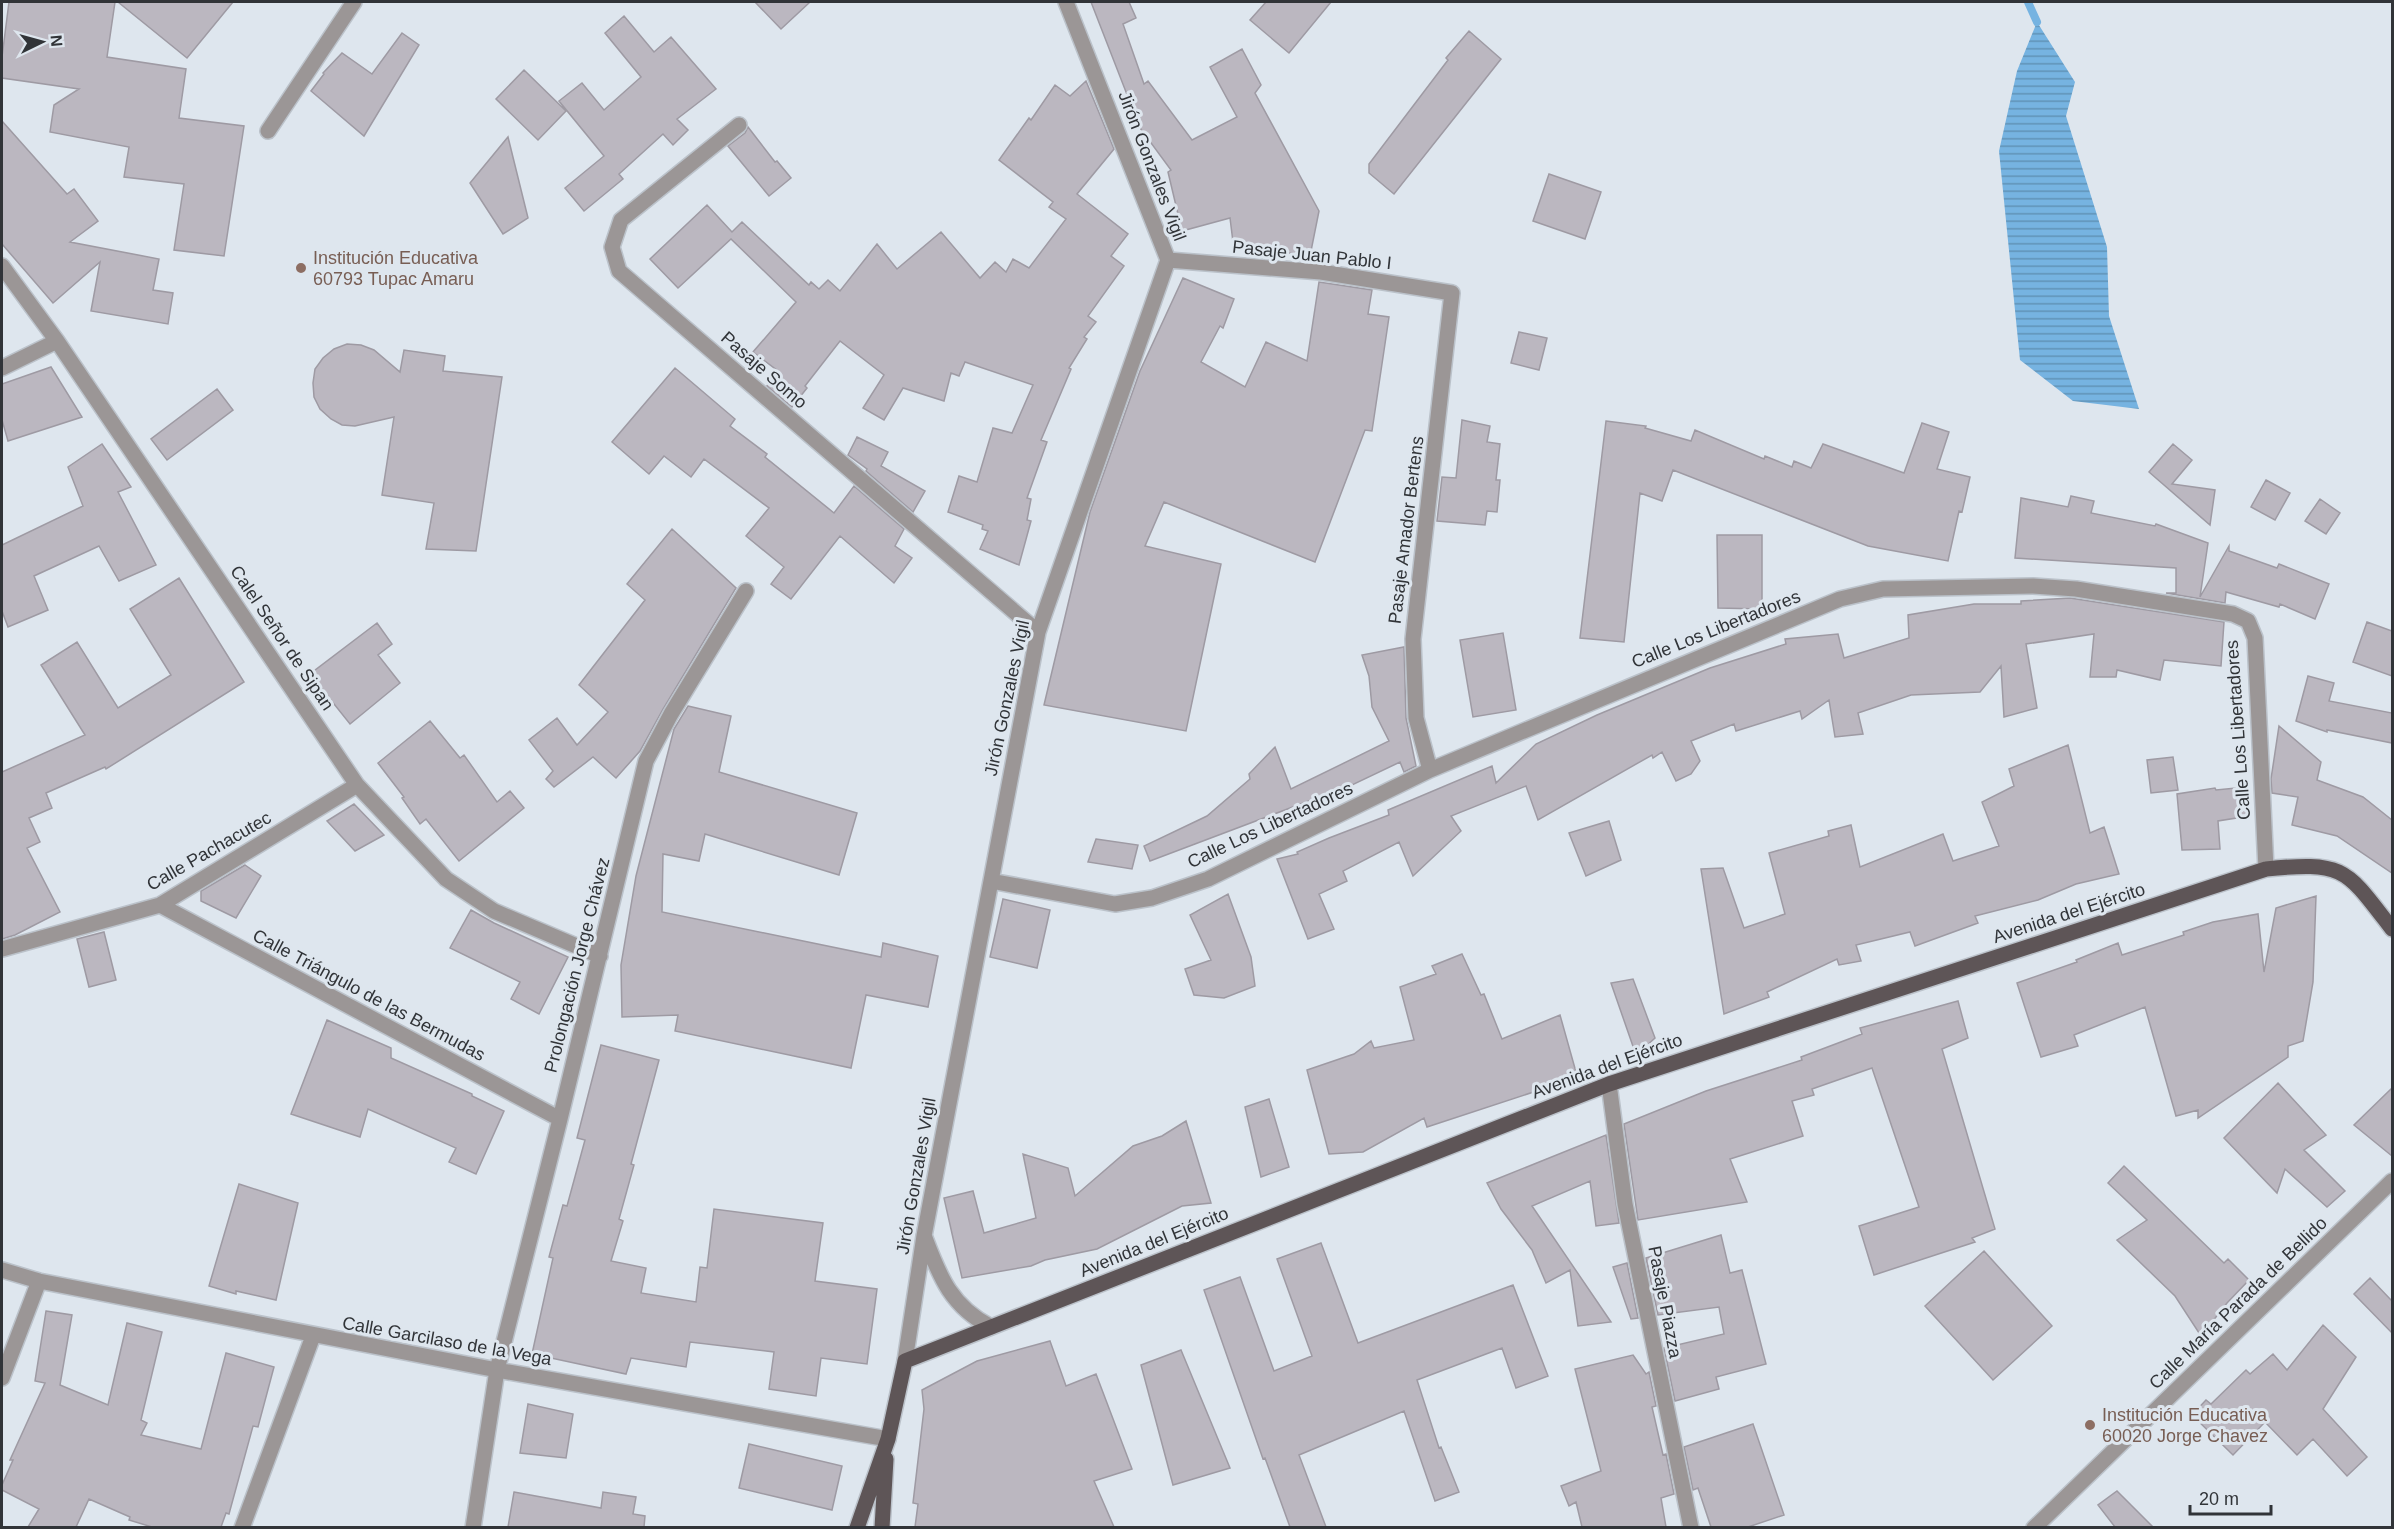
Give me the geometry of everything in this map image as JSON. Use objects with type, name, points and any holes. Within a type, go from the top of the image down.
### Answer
[{"type":"main road","name":"Avenida del Ejército","points":[[905,1361],[1609,1084],[2266,869],[2300,866],[2332,868],[2346,874],[2359,885],[2392,929]]},
{"type":"main road","points":[[857,1527],[888,1439],[905,1361]]},
{"type":"main road","points":[[882,1527],[888,1439]]},
{"type":"street","points":[[268,131],[354,2]]},
{"type":"street","name":"Jirón Gonzales Vigil","points":[[905,1361],[924,1236],[1038,632],[1168,260],[1066,2]]},
{"type":"street","name":"Pasaje Somo","points":[[739,125],[621,220],[612,247],[619,271],[1038,632]]},
{"type":"street","name":"Pasaje Juan Pablo I","points":[[1168,260],[1321,272],[1452,293]]},
{"type":"street","name":"Calel Señor de Sipan","points":[[2,266],[57,341],[357,785],[446,879],[494,910],[600,956]]},
{"type":"street","name":"Pasaje Amador Bertens","points":[[1430,770],[1416,718],[1413,639],[1452,293]]},
{"type":"street","points":[[2,368],[57,341]]},
{"type":"street","name":"Calle Los Libertadores","points":[[990,881],[1115,904],[1152,898],[1208,879],[1430,770],[1840,599],[1883,589],[2033,586],[2076,589],[2233,614],[2248,621],[2255,639],[2266,869]]},
{"type":"street","name":"Prolongación Jorge Chávez","points":[[473,1527],[496,1370],[560,1119],[646,761],[671,714],[746,591]]},
{"type":"street","name":"Calle Pachacutec","points":[[2,949],[160,905],[357,785]]},
{"type":"street","name":"Calle Triángulo de las Bermudas","points":[[160,905],[560,1119]]},
{"type":"street","name":"Pasaje Piazza","points":[[1609,1084],[1625,1204],[1691,1527]]},
{"type":"street","name":"Calle María Parada de Bellido","points":[[2034,1527],[2392,1181]]},
{"type":"street","points":[[924,1236],[944,1284],[972,1317],[991,1327]]},
{"type":"street","name":"Calle Garcilaso de la Vega","points":[[2,1270],[39,1281],[313,1336],[888,1439]]},
{"type":"street","points":[[2,1378],[39,1281]]},
{"type":"street","points":[[242,1527],[313,1336]]},
{"type":"water","points":[[2037,22],[2075,82],[2066,116],[2107,247],[2109,316],[2139,409],[2073,401],[2020,360],[1999,151],[2017,71]]},
{"type":"building","points":[[9,2],[115,2],[107,57],[186,69],[179,118],[244,126],[224,256],[174,250],[184,184],[124,177],[129,147],[50,132],[54,105],[79,89],[2,78],[2,57]]},
{"type":"building","points":[[118,2],[233,2],[187,58]]},
{"type":"building","points":[[755,2],[810,2],[781,29]]},
{"type":"building","points":[[1091,2],[1129,2],[1136,18],[1123,24],[1144,84],[1148,81],[1192,140],[1237,117],[1210,67],[1242,49],[1261,85],[1255,93],[1319,211],[1310,256],[1253,248],[1234,250],[1230,218],[1182,231],[1168,172],[1171,170],[1140,128]]},
{"type":"building","points":[[1266,2],[1331,2],[1289,53],[1250,20]]},
{"type":"building","points":[[624,16],[654,52],[671,37],[716,89],[677,119],[688,130],[673,145],[663,134],[619,174],[623,179],[584,211],[565,188],[604,156],[559,101],[582,83],[604,110],[641,77],[605,33]]},
{"type":"building","points":[[1469,31],[1501,59],[1394,194],[1369,173],[1369,164],[1448,60],[1446,58]]},
{"type":"building","points":[[402,33],[419,45],[364,136],[311,91],[323,73],[342,53],[372,74]]},
{"type":"building","points":[[524,70],[566,111],[538,140],[496,99]]},
{"type":"building","points":[[1086,81],[1114,149],[1077,194],[1128,234],[1111,256],[1124,266],[1088,316],[1096,322],[1084,337],[1087,339],[1069,368],[1071,369],[1041,440],[1047,442],[1027,498],[1031,499],[1027,520],[1031,521],[1019,565],[980,549],[988,531],[982,529],[983,525],[948,512],[959,476],[977,482],[993,428],[1012,433],[1033,385],[965,362],[959,376],[951,373],[944,401],[903,388],[884,420],[863,408],[884,375],[840,341],[805,386],[807,388],[792,407],[767,386],[778,371],[753,352],[796,302],[731,239],[678,288],[650,259],[707,205],[732,232],[742,222],[809,285],[811,282],[819,289],[828,280],[840,291],[877,244],[897,269],[941,232],[980,278],[995,262],[1006,272],[1013,259],[1029,268],[1066,219],[1049,207],[1053,202],[999,160],[1055,85],[1070,96]]},
{"type":"building","points":[[2,121],[67,194],[74,189],[98,221],[70,242],[159,259],[153,290],[173,293],[168,324],[91,311],[100,262],[53,303],[2,244]]},
{"type":"building","points":[[748,127],[775,162],[777,161],[791,178],[769,196],[728,146],[745,133]]},
{"type":"building","points":[[508,137],[528,218],[503,234],[470,183]]},
{"type":"building","points":[[1549,174],[1601,192],[1585,239],[1533,221]]},
{"type":"building","points":[[1183,278],[1234,299],[1223,328],[1220,326],[1201,362],[1245,387],[1266,342],[1307,361],[1319,282],[1372,290],[1368,314],[1389,317],[1372,431],[1365,430],[1315,562],[1164,502],[1145,546],[1221,564],[1186,731],[1044,705],[1090,512],[1140,371]]},
{"type":"building","points":[[1519,332],[1547,338],[1539,370],[1511,363]]},
{"type":"building","points":[[347,344],[361,345],[374,350],[400,372],[404,350],[445,356],[443,371],[502,377],[476,551],[426,549],[434,503],[382,495],[394,417],[355,426],[342,425],[320,409],[314,397],[315,369],[334,349]]},
{"type":"building","points":[[51,367],[82,417],[8,441],[2,420],[2,384]]},
{"type":"building","points":[[675,368],[735,419],[730,426],[767,454],[765,457],[834,513],[854,486],[904,529],[895,546],[912,558],[894,583],[840,536],[791,599],[771,584],[784,567],[746,536],[769,508],[704,459],[691,477],[664,456],[649,474],[612,442]]},
{"type":"building","points":[[217,389],[233,410],[167,460],[151,439]]},
{"type":"building","points":[[1462,420],[1490,426],[1487,442],[1500,444],[1496,480],[1500,480],[1497,512],[1487,511],[1485,525],[1437,521],[1442,477],[1456,478]]},
{"type":"building","points":[[1606,421],[1646,426],[1645,428],[1691,441],[1695,430],[1764,459],[1765,456],[1792,467],[1794,461],[1811,468],[1823,444],[1904,473],[1922,423],[1949,432],[1937,469],[1970,477],[1962,512],[1959,511],[1948,561],[1868,546],[1673,470],[1662,501],[1640,493],[1624,642],[1580,638]]},
{"type":"building","points":[[857,437],[888,452],[881,466],[925,491],[913,512],[866,471],[867,469],[848,455]]},
{"type":"building","points":[[102,444],[131,487],[118,492],[156,565],[119,581],[99,546],[34,576],[48,610],[8,627],[2,611],[2,545],[83,506],[68,467]]},
{"type":"building","points":[[2173,444],[2192,460],[2172,484],[2215,490],[2210,525],[2149,472]]},
{"type":"building","points":[[2266,480],[2290,493],[2275,520],[2251,507]]},
{"type":"building","points":[[2071,496],[2094,501],[2091,513],[2155,526],[2156,524],[2208,543],[2200,597],[2229,546],[2229,551],[2277,568],[2279,564],[2329,584],[2315,619],[2280,604],[2279,607],[2226,592],[2225,603],[2166,593],[2176,593],[2176,568],[2015,558],[2021,498],[2068,507]]},
{"type":"building","points":[[2320,499],[2340,513],[2326,534],[2305,521]]},
{"type":"building","points":[[672,529],[736,588],[640,751],[616,778],[593,757],[554,787],[546,779],[553,771],[529,740],[557,718],[577,745],[608,712],[579,685],[645,600],[627,584]]},
{"type":"building","points":[[1717,535],[1762,535],[1762,609],[1718,608]]},
{"type":"building","points":[[179,578],[244,682],[106,769],[105,767],[46,793],[52,808],[29,818],[40,842],[27,848],[60,912],[15,935],[2,939],[2,772],[85,735],[41,665],[77,642],[118,708],[171,675],[130,609]]},
{"type":"building","points":[[2070,598],[2224,622],[2221,666],[2164,660],[2160,680],[2117,670],[2116,677],[2090,677],[2094,634],[2026,644],[2037,708],[2004,717],[2001,666],[1980,692],[1911,695],[1858,713],[1863,734],[1835,737],[1829,700],[1802,719],[1800,711],[1736,731],[1734,724],[1691,741],[1700,761],[1691,774],[1676,781],[1662,752],[1653,758],[1652,755],[1538,820],[1526,786],[1451,816],[1461,831],[1413,876],[1399,842],[1343,871],[1347,881],[1319,894],[1334,929],[1308,939],[1277,859],[1298,854],[1297,852],[1329,838],[1389,815],[1388,810],[1492,766],[1496,783],[1536,744],[1597,715],[1710,668],[1786,644],[1785,639],[1838,634],[1844,658],[1909,638],[1908,615],[1974,604],[2021,604],[2021,601]]},
{"type":"building","points":[[2367,622],[2392,631],[2392,676],[2353,662]]},
{"type":"building","points":[[377,623],[392,644],[378,655],[400,683],[350,724],[310,674]]},
{"type":"building","points":[[1503,633],[1516,710],[1473,717],[1460,640]]},
{"type":"building","points":[[1404,647],[1406,718],[1416,766],[1404,772],[1400,762],[1337,792],[1339,797],[1320,808],[1314,799],[1150,861],[1144,846],[1207,816],[1250,779],[1249,774],[1275,747],[1291,789],[1389,741],[1372,707],[1369,676],[1362,655]]},
{"type":"building","points":[[2308,676],[2334,683],[2329,701],[2392,713],[2392,743],[2327,730],[2327,732],[2296,721]]},
{"type":"building","points":[[688,706],[731,716],[719,772],[857,813],[839,875],[705,834],[699,861],[663,854],[662,912],[881,957],[883,943],[938,956],[928,1007],[866,995],[851,1068],[675,1031],[678,1015],[622,1017],[621,965],[636,876],[674,729]]},
{"type":"building","points":[[430,721],[460,758],[464,755],[497,802],[510,791],[524,808],[459,861],[426,819],[420,824],[402,798],[404,797],[378,763]]},
{"type":"building","points":[[2279,726],[2321,762],[2317,780],[2363,797],[2392,820],[2392,873],[2337,836],[2292,825],[2298,797],[2272,793],[2271,779]]},
{"type":"building","points":[[2068,745],[2090,833],[2104,827],[2119,874],[2076,884],[2038,900],[1975,916],[1978,923],[1915,946],[1910,932],[1856,945],[1861,961],[1839,965],[1837,959],[1767,992],[1769,997],[1724,1014],[1701,869],[1723,868],[1744,928],[1785,914],[1769,853],[1829,836],[1828,831],[1851,825],[1860,867],[1943,834],[1953,861],[1999,846],[1982,802],[2014,786],[2009,769]]},
{"type":"building","points":[[2173,757],[2178,790],[2151,793],[2147,760]]},
{"type":"building","points":[[2246,787],[2249,816],[2218,821],[2220,849],[2182,850],[2177,794],[2215,788],[2216,790]]},
{"type":"building","points":[[354,804],[384,835],[355,851],[327,821]]},
{"type":"building","points":[[1609,821],[1621,860],[1586,876],[1569,833]]},
{"type":"building","points":[[1096,839],[1138,845],[1132,869],[1088,862]]},
{"type":"building","points":[[245,865],[261,876],[236,918],[201,901],[201,891]]},
{"type":"building","points":[[1228,894],[1251,957],[1255,986],[1224,998],[1194,995],[1185,969],[1211,960],[1190,915]]},
{"type":"building","points":[[2316,896],[2313,982],[2303,1041],[2288,1046],[2288,1057],[2198,1118],[2198,1110],[2176,1116],[2145,1007],[2074,1035],[2078,1046],[2041,1057],[2017,983],[2077,962],[2076,960],[2118,943],[2122,955],[2184,935],[2183,932],[2213,922],[2258,914],[2264,972],[2276,908]]},
{"type":"building","points":[[1003,899],[1050,910],[1037,968],[990,957]]},
{"type":"building","points":[[471,910],[568,957],[539,1014],[511,999],[520,982],[450,948]]},
{"type":"building","points":[[104,932],[116,980],[89,987],[77,939]]},
{"type":"building","points":[[1462,954],[1481,995],[1484,994],[1502,1039],[1560,1015],[1576,1072],[1558,1084],[1427,1127],[1424,1118],[1363,1152],[1329,1154],[1307,1070],[1354,1054],[1371,1041],[1374,1048],[1414,1040],[1400,987],[1436,974],[1432,966]]},
{"type":"building","points":[[1633,979],[1655,1038],[1636,1055],[1611,983]]},
{"type":"building","points":[[1958,1001],[1968,1038],[1942,1049],[1995,1229],[1972,1238],[1975,1242],[1874,1275],[1859,1226],[1919,1207],[1872,1068],[1812,1089],[1814,1095],[1792,1101],[1803,1136],[1730,1159],[1747,1202],[1638,1220],[1624,1124],[1706,1091],[1802,1060],[1801,1057],[1862,1034],[1860,1028]]},
{"type":"building","points":[[327,1020],[391,1048],[391,1058],[472,1094],[504,1111],[476,1174],[449,1162],[456,1148],[368,1109],[360,1137],[291,1114]]},
{"type":"building","points":[[601,1045],[659,1060],[631,1164],[634,1165],[619,1219],[623,1221],[611,1261],[646,1268],[641,1293],[696,1302],[700,1267],[707,1268],[714,1209],[823,1223],[815,1281],[877,1289],[867,1364],[821,1358],[816,1396],[769,1389],[774,1352],[690,1342],[686,1367],[631,1358],[626,1374],[532,1354],[553,1258],[549,1257],[563,1205],[567,1206],[585,1140],[577,1138]]},
{"type":"building","points":[[2278,1083],[2326,1135],[2304,1150],[2345,1191],[2327,1207],[2285,1169],[2277,1193],[2224,1138]]},
{"type":"building","points":[[2392,1088],[2392,1156],[2354,1125]]},
{"type":"building","points":[[1269,1099],[1289,1167],[1261,1177],[1245,1107]]},
{"type":"building","points":[[1186,1121],[1211,1203],[1182,1206],[1097,1249],[1045,1260],[1031,1266],[962,1278],[944,1198],[973,1191],[984,1233],[1036,1218],[1023,1154],[1068,1168],[1075,1196],[1133,1146],[1162,1136]]},
{"type":"building","points":[[1606,1135],[1619,1223],[1596,1226],[1590,1181],[1532,1206],[1611,1322],[1578,1326],[1570,1270],[1546,1283],[1532,1250],[1501,1209],[1487,1183]]},
{"type":"building","points":[[2124,1166],[2224,1263],[2228,1259],[2249,1280],[2201,1336],[2175,1296],[2117,1240],[2147,1220],[2108,1183]]},
{"type":"building","points":[[239,1184],[298,1203],[276,1300],[236,1291],[236,1294],[209,1286]]},
{"type":"building","points":[[1721,1235],[1730,1273],[1742,1270],[1766,1364],[1716,1377],[1719,1389],[1675,1401],[1664,1348],[1724,1334],[1719,1307],[1658,1315],[1646,1258]]},
{"type":"building","points":[[1321,1243],[1358,1343],[1513,1285],[1548,1376],[1516,1388],[1502,1348],[1417,1380],[1439,1448],[1441,1447],[1459,1492],[1435,1501],[1404,1411],[1299,1455],[1326,1527],[1290,1527],[1265,1458],[1263,1459],[1204,1290],[1240,1277],[1274,1371],[1312,1356],[1277,1259]]},
{"type":"building","points":[[1984,1251],[2052,1326],[1993,1380],[1925,1306]]},
{"type":"building","points":[[1627,1263],[1638,1318],[1631,1319],[1613,1267]]},
{"type":"building","points":[[2370,1278],[2392,1301],[2392,1333],[2354,1294]]},
{"type":"building","points":[[46,1311],[72,1315],[60,1385],[108,1405],[127,1323],[162,1332],[141,1420],[147,1423],[141,1435],[201,1449],[226,1353],[274,1367],[258,1427],[253,1426],[229,1514],[226,1513],[221,1527],[152,1527],[129,1520],[130,1517],[89,1499],[76,1527],[28,1527],[39,1509],[2,1490],[2,1485],[13,1460],[10,1460],[45,1383],[35,1381]]},
{"type":"building","points":[[2323,1325],[2356,1357],[2323,1409],[2367,1457],[2347,1476],[2313,1439],[2297,1455],[2265,1422],[2233,1455],[2192,1415],[2206,1400],[2211,1404],[2246,1370],[2250,1374],[2273,1354],[2287,1370]]},
{"type":"building","points":[[1050,1341],[1066,1386],[1096,1374],[1132,1469],[1094,1481],[1114,1527],[915,1527],[918,1504],[913,1503],[924,1409],[922,1390],[977,1361]]},
{"type":"building","points":[[1181,1350],[1230,1468],[1173,1485],[1141,1365]]},
{"type":"building","points":[[1633,1355],[1646,1374],[1649,1372],[1656,1406],[1652,1407],[1663,1455],[1666,1454],[1674,1494],[1661,1498],[1666,1527],[1582,1527],[1576,1502],[1569,1506],[1561,1486],[1601,1471],[1575,1369]]},
{"type":"building","points":[[528,1404],[573,1414],[566,1458],[520,1453]]},
{"type":"building","points":[[1753,1424],[1784,1515],[1748,1527],[1711,1527],[1698,1488],[1693,1490],[1684,1447]]},
{"type":"building","points":[[749,1444],[842,1466],[832,1510],[739,1488]]},
{"type":"building","points":[[2117,1491],[2153,1527],[2115,1527],[2098,1505]]},
{"type":"building","points":[[514,1492],[601,1508],[603,1492],[636,1497],[633,1514],[645,1516],[644,1527],[508,1527]]},
{"type":"waterway","points":[[2028,2],[2037,22]]},
{"type":"place","name":"Institución Educativa 60793 Tupac Amaru","points":[[301,268]]},
{"type":"place","name":"Institución Educativa 60020 Jorge Chavez","points":[[2090,1425]]}]
